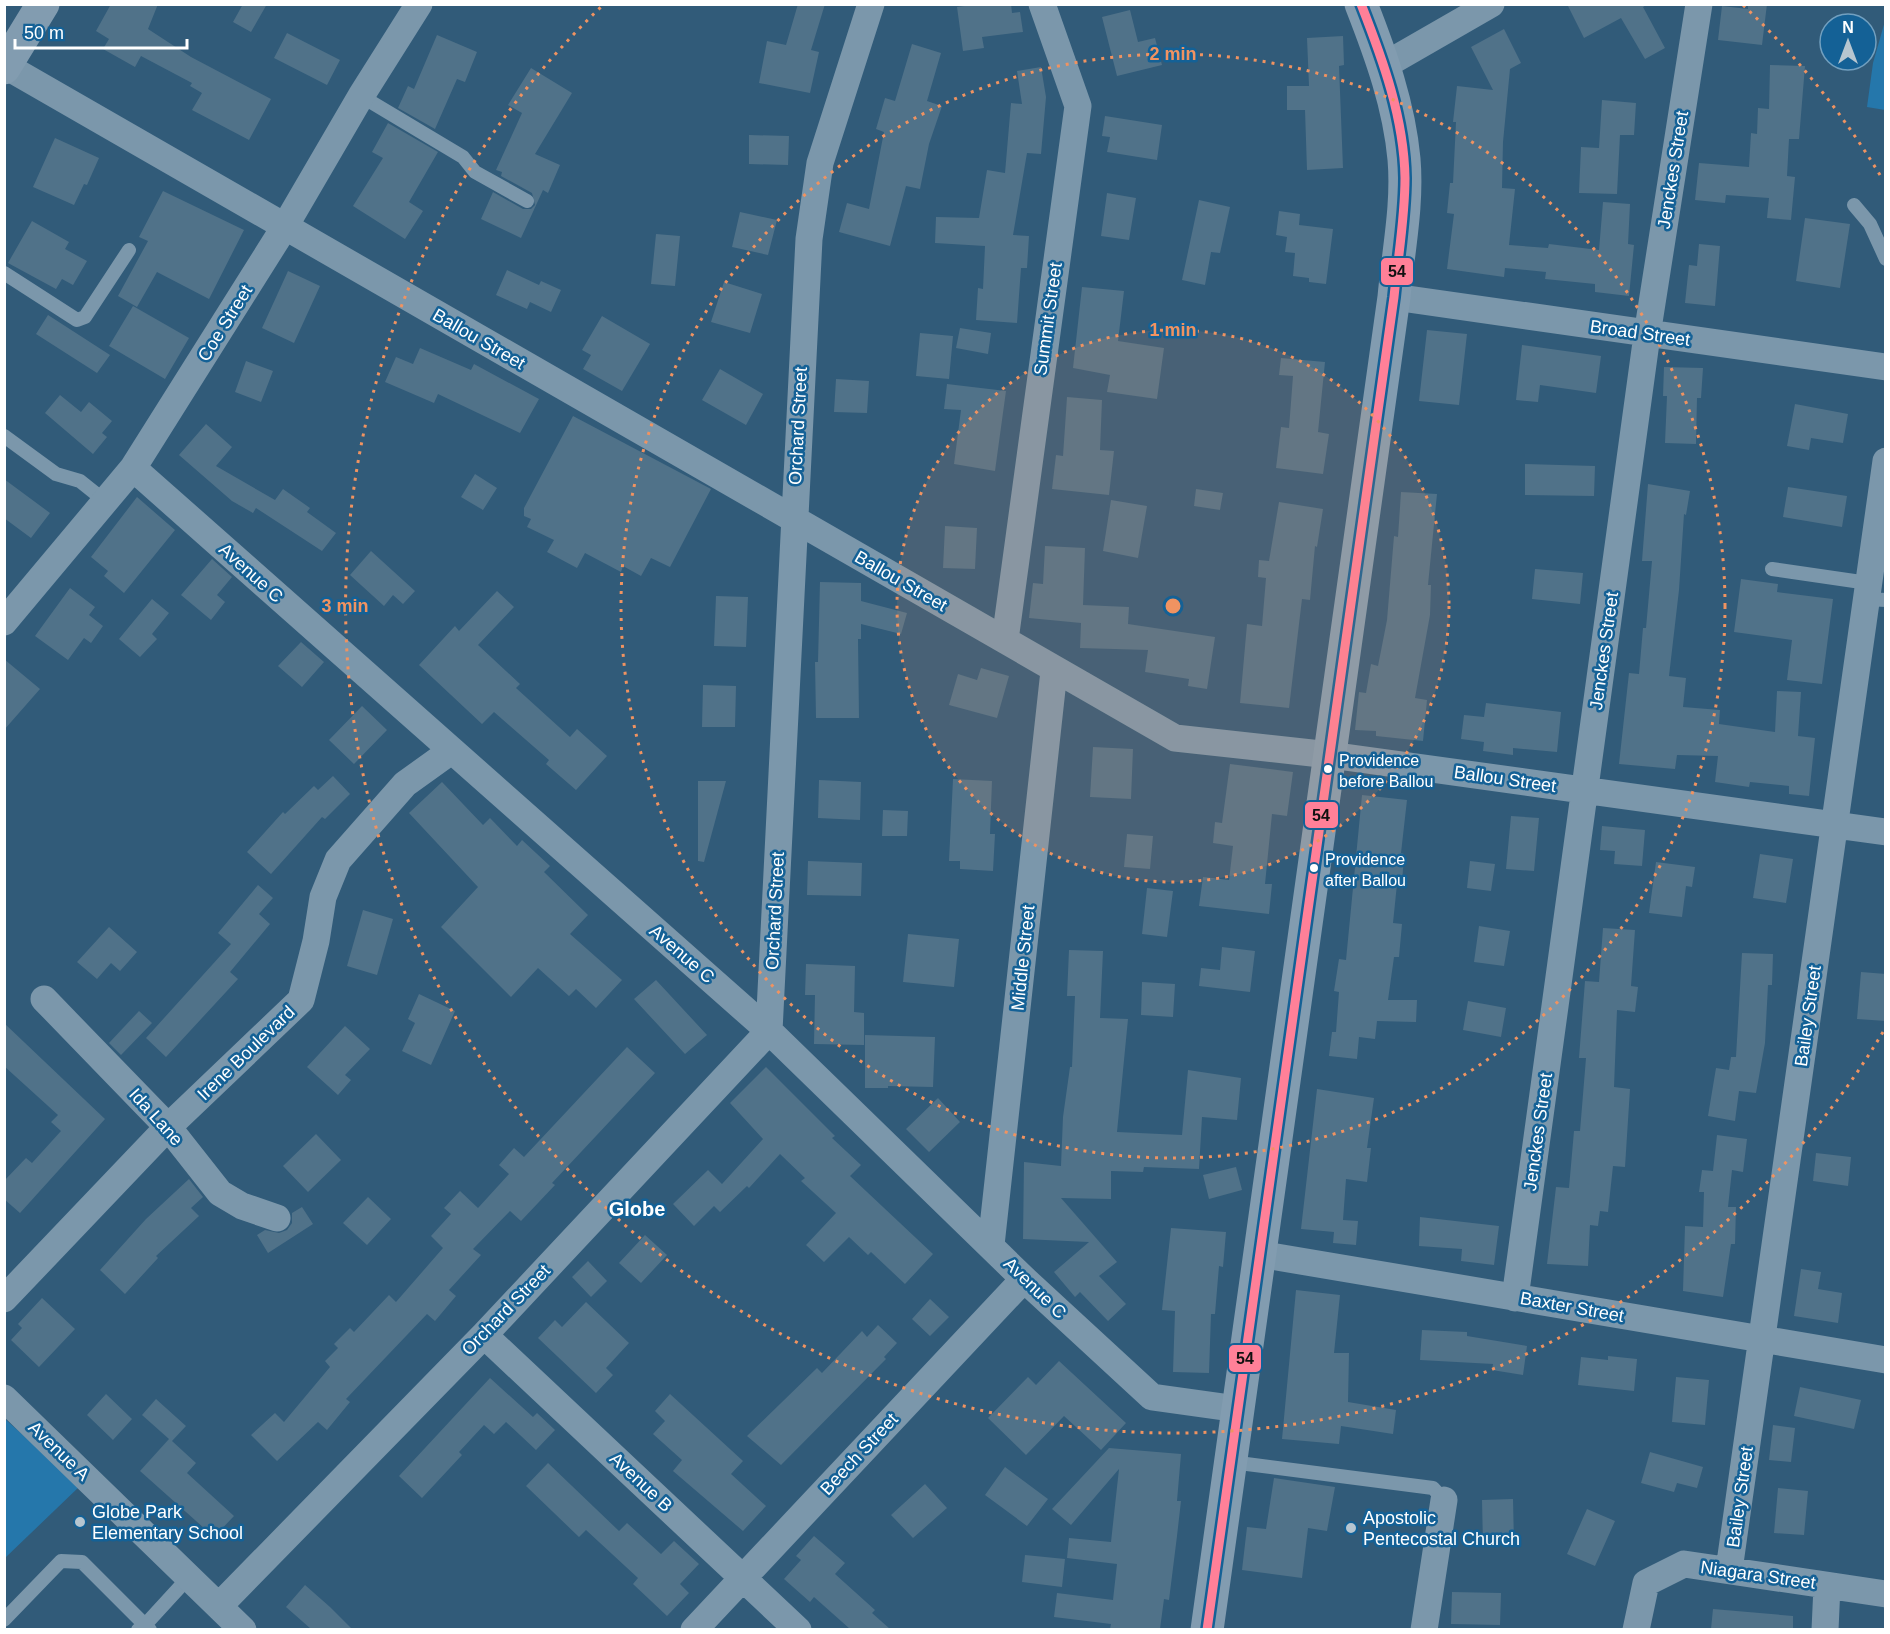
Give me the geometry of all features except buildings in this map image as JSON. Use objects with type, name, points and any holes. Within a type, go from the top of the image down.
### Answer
[{"type":"main road","points":[[5,66],[43,4]]},
{"type":"main road","points":[[1207,1629],[1394,297],[1404,192],[1404,161],[1398,117],[1385,65],[1361,4]]},
{"type":"street","name":"Coe Street","points":[[4,622],[133,468],[284,228],[361,96],[419,4]]},
{"type":"street","name":"Orchard Street","points":[[219,1606],[484,1335],[769,1031],[793,519],[809,239],[818,174],[871,4]]},
{"type":"street","name":"Summit Street","points":[[1005,639],[1078,106],[1042,4]]},
{"type":"street","points":[[1385,65],[1491,4]]},
{"type":"street","name":"Jenckes Street","points":[[1515,1298],[1647,335],[1699,4]]},
{"type":"street","name":"Ballou Street","points":[[5,66],[1175,738],[1330,755],[1886,832]]},
{"type":"street","name":"Broad Street","points":[[1394,297],[1647,335],[1886,367]]},
{"type":"street","name":"Bailey Street","points":[[1729,1570],[1834,825],[1873,594],[1886,461]]},
{"type":"street","name":"Avenue C","points":[[133,468],[769,1031],[1024,1279],[1152,1397],[1238,1409]]},
{"type":"street","name":"Middle Street","points":[[991,1245],[1054,670]]},
{"type":"street","name":"Irene Boulevard","points":[[4,1299],[168,1127],[301,1000],[316,940],[322,897],[338,860],[405,784],[451,751]]},
{"type":"street","name":"Ida Lane","points":[[44,999],[168,1127],[220,1193],[242,1206],[277,1218]]},
{"type":"street","name":"Baxter Street","points":[[1259,1254],[1886,1360]]},
{"type":"street","name":"Beech Street","points":[[694,1629],[1024,1279]]},
{"type":"street","name":"Avenue B","points":[[484,1335],[798,1629]]},
{"type":"street","name":"Avenue A","points":[[4,1398],[243,1629]]},
{"type":"street","points":[[1424,1629],[1444,1500]]},
{"type":"street","name":"Niagara Street","points":[[1636,1629],[1646,1583],[1684,1564],[1886,1594]]},
{"type":"street","points":[[1825,1629],[1827,1586]]},
{"type":"lane","points":[[361,96],[463,157],[475,172],[527,201]]},
{"type":"lane","points":[[1854,205],[1870,224],[1886,259]]},
{"type":"lane","points":[[4,273],[77,320],[85,317],[129,250]]},
{"type":"lane","points":[[4,436],[56,474],[80,481],[105,501]]},
{"type":"lane","points":[[1772,569],[1873,594]]},
{"type":"lane","points":[[1231,1462],[1433,1488],[1440,1492],[1444,1500]]},
{"type":"lane","points":[[4,1620],[61,1561],[82,1562],[144,1628],[189,1577]]},
{"type":"shaded area","points":[[1885,21],[1885,110],[1867,107],[1872,72],[1878,72],[1878,46]]},
{"type":"shaded area","points":[[5,1419],[80,1486],[5,1558]]},
{"type":"transit line","name":"54","points":[[1207,1630],[1403,223],[1405,178],[1401,133],[1391,90],[1361,4]]},
{"type":"place","name":"Providence before Ballou","points":[[1328,769]]},
{"type":"place","name":"Providence after Ballou","points":[[1314,868]]},
{"type":"place","name":"Globe Park Elementary School","points":[[80,1522]]},
{"type":"place","name":"Apostolic Pentecostal Church","points":[[1351,1528]]},
{"type":"district","name":"Globe","points":[[637,1209]]}]
